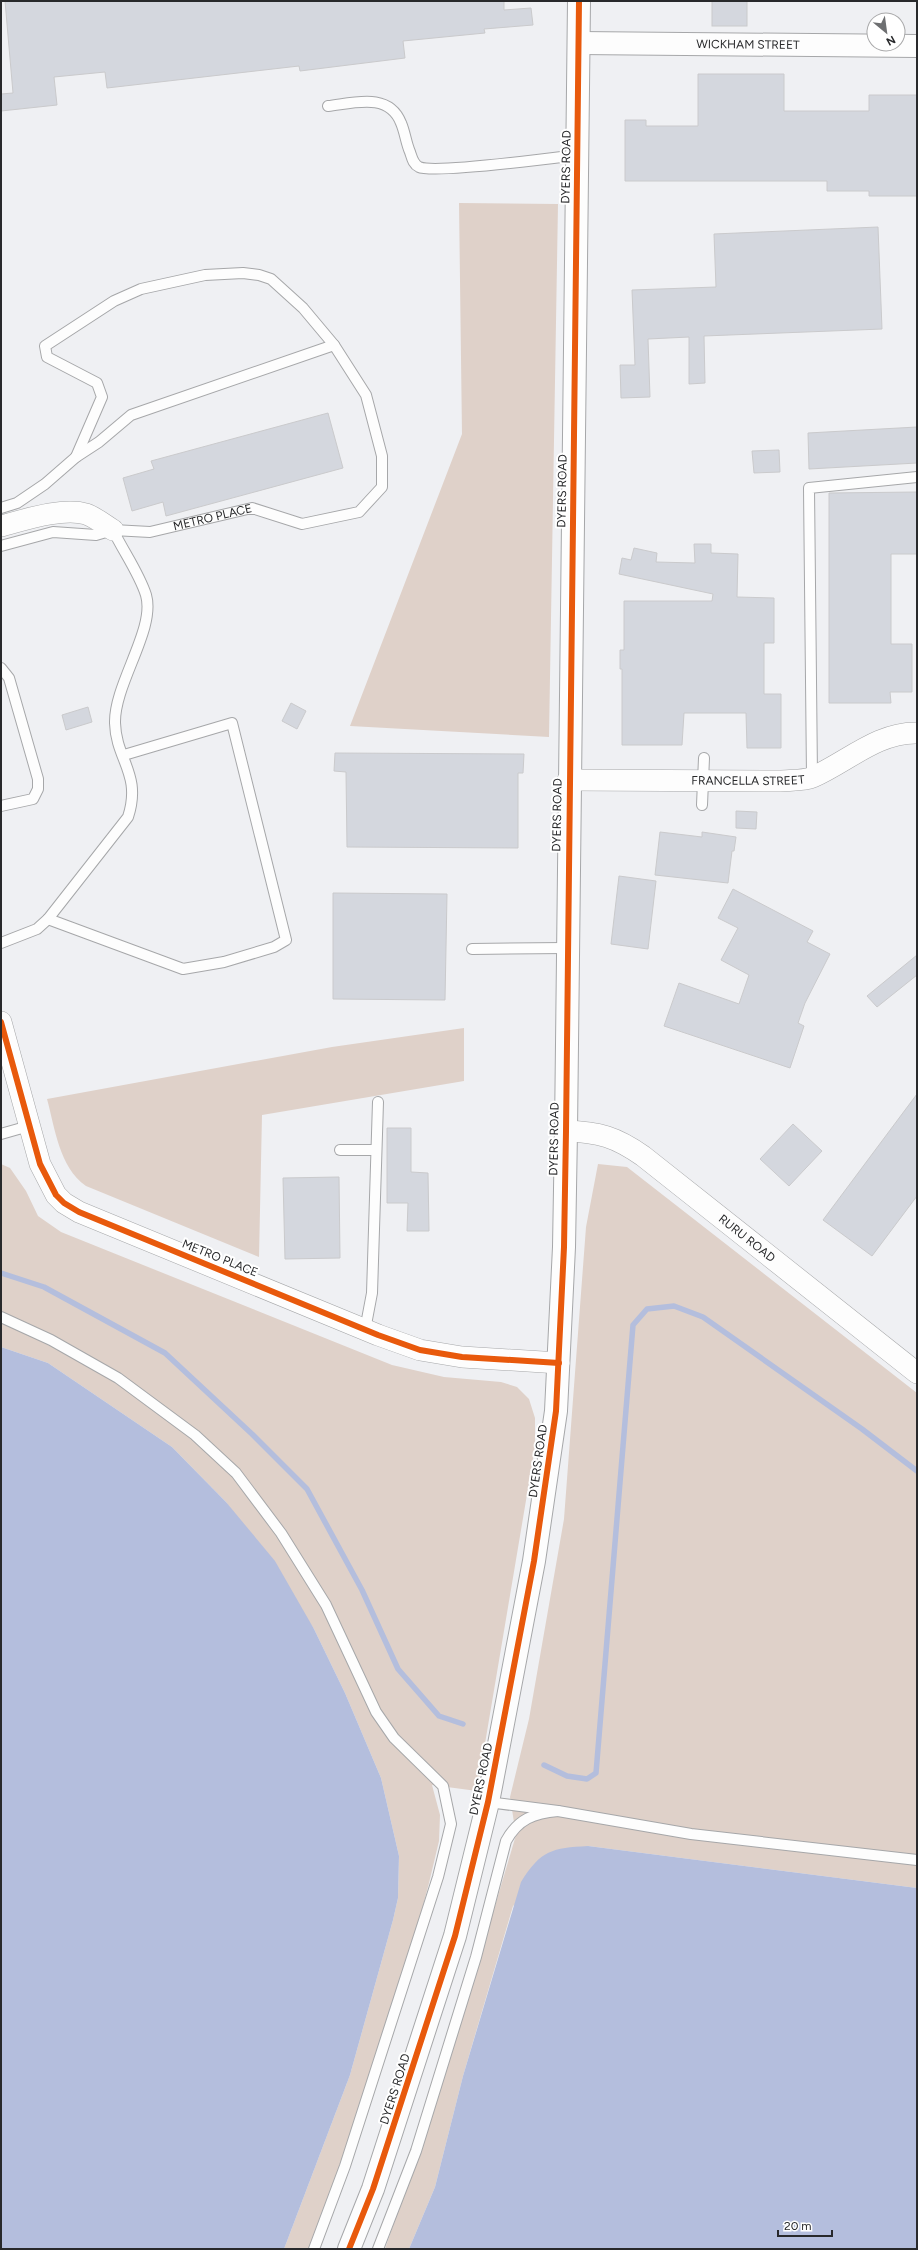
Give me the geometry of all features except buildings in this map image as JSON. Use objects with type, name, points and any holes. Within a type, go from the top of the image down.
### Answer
[{"type":"main road","name":"DYERS ROAD","points":[[349,2249],[373,2189],[455,1936],[488,1802],[534,1561],[556,1411],[559,1363],[566,1131],[566,948],[579,1]]},
{"type":"main road","name":"WICKHAM STREET","points":[[579,43],[917,46]]},
{"type":"street","name":"METRO PLACE","points":[[1,526],[50,515],[70,513],[86,514],[113,530]]},
{"type":"street","name":"FRANCELLA STREET","points":[[568,780],[780,781],[812,777],[880,740],[907,733],[917,733]]},
{"type":"street","name":"METRO PLACE","points":[[3,1033],[29,1126],[48,1182],[64,1203],[79,1212],[365,1330],[420,1350],[445,1354],[559,1363]]},
{"type":"street","name":"RURU ROAD","points":[[566,1131],[601,1134],[616,1140],[643,1156],[917,1373]]},
{"type":"lane","points":[[328,106],[376,101],[385,104],[396,113],[401,122],[414,163],[420,168],[443,168],[577,155]]},
{"type":"lane","name":"METRO PLACE","points":[[76,457],[102,397],[97,383],[47,357],[45,346],[127,294],[172,280],[205,275],[259,275],[271,279],[284,289],[334,345],[366,395],[382,456],[382,488],[359,512],[302,524],[252,508],[150,532],[113,530]]},
{"type":"lane","points":[[1,508],[18,503],[45,484],[76,457],[99,442],[131,415],[334,345]]},
{"type":"lane","points":[[812,777],[809,488],[917,477]]},
{"type":"lane","points":[[1,546],[53,532],[96,535],[113,530],[146,596],[148,619],[118,701],[115,724],[132,779],[133,801],[128,817],[48,919],[37,929],[1,943]]},
{"type":"lane","points":[[1,668],[9,678],[38,779],[38,790],[33,798],[1,806]]},
{"type":"lane","points":[[48,919],[183,969],[199,968],[231,960],[274,947],[286,940],[232,723],[124,755]]},
{"type":"lane","points":[[702,805],[704,758]]},
{"type":"lane","points":[[472,949],[566,948]]},
{"type":"lane","points":[[365,1330],[372,1293],[378,1102]]},
{"type":"lane","points":[[1,1134],[29,1126]]},
{"type":"lane","points":[[340,1150],[376,1150]]},
{"type":"lane","points":[[1,1317],[51,1340],[118,1378],[195,1435],[236,1472],[281,1533],[326,1605],[376,1712],[394,1738],[443,1786],[451,1824],[438,1877],[345,2166],[314,2249]]},
{"type":"lane","points":[[488,1802],[558,1811],[691,1834],[917,1860]]},
{"type":"lane","points":[[378,2249],[416,2150],[476,1957],[506,1841],[512,1830],[530,1816],[558,1811]]},
{"type":"shaded area","points":[[459,203],[558,204],[549,737],[350,726],[462,434]]},
{"type":"shaded area","points":[[464,1028],[464,1081],[262,1115],[259,1257],[86,1186],[77,1178],[64,1158],[59,1146],[47,1099],[332,1047]]},
{"type":"shaded area","points":[[1,1164],[10,1168],[26,1191],[38,1216],[61,1232],[392,1365],[444,1377],[501,1382],[517,1387],[529,1399],[535,1418],[535,1447],[477,1791],[432,1785],[440,1815],[439,1841],[429,1883],[413,1943],[338,2175],[309,2249],[284,2249],[350,2075],[398,1898],[399,1856],[381,1778],[345,1693],[314,1629],[226,1502],[172,1447],[48,1363],[1,1347]]},
{"type":"shaded area","points":[[598,1164],[627,1167],[917,1393],[917,1888],[588,1846],[513,1906],[463,2076],[435,2187],[409,2249],[385,2249],[447,2068],[516,1835],[510,1797],[529,1719],[564,1519],[586,1227]]},
{"type":"water","points":[[1,1347],[48,1363],[172,1447],[226,1502],[275,1561],[314,1629],[345,1693],[381,1778],[399,1856],[398,1898],[350,2075],[284,2249],[1,2249]]},
{"type":"water","points":[[588,1846],[917,1888],[917,2249],[409,2249],[435,2187],[463,2076],[521,1882],[535,1863],[548,1853],[565,1848]]},
{"type":"waterway","points":[[1,1273],[44,1287],[165,1353],[252,1434],[307,1489],[362,1590],[398,1669],[439,1716],[463,1724]]},
{"type":"waterway","points":[[544,1765],[567,1776],[587,1779],[596,1773],[633,1325],[647,1309],[674,1306],[703,1317],[862,1429],[917,1471]]},
{"type":"cycle path","points":[[349,2249],[373,2189],[455,1936],[488,1802],[534,1561],[556,1411],[564,1247],[566,1131],[579,1]]},
{"type":"cycle path","points":[[1,1022],[40,1164],[56,1195],[64,1203],[79,1212],[378,1335],[420,1350],[462,1357],[559,1363]]}]
